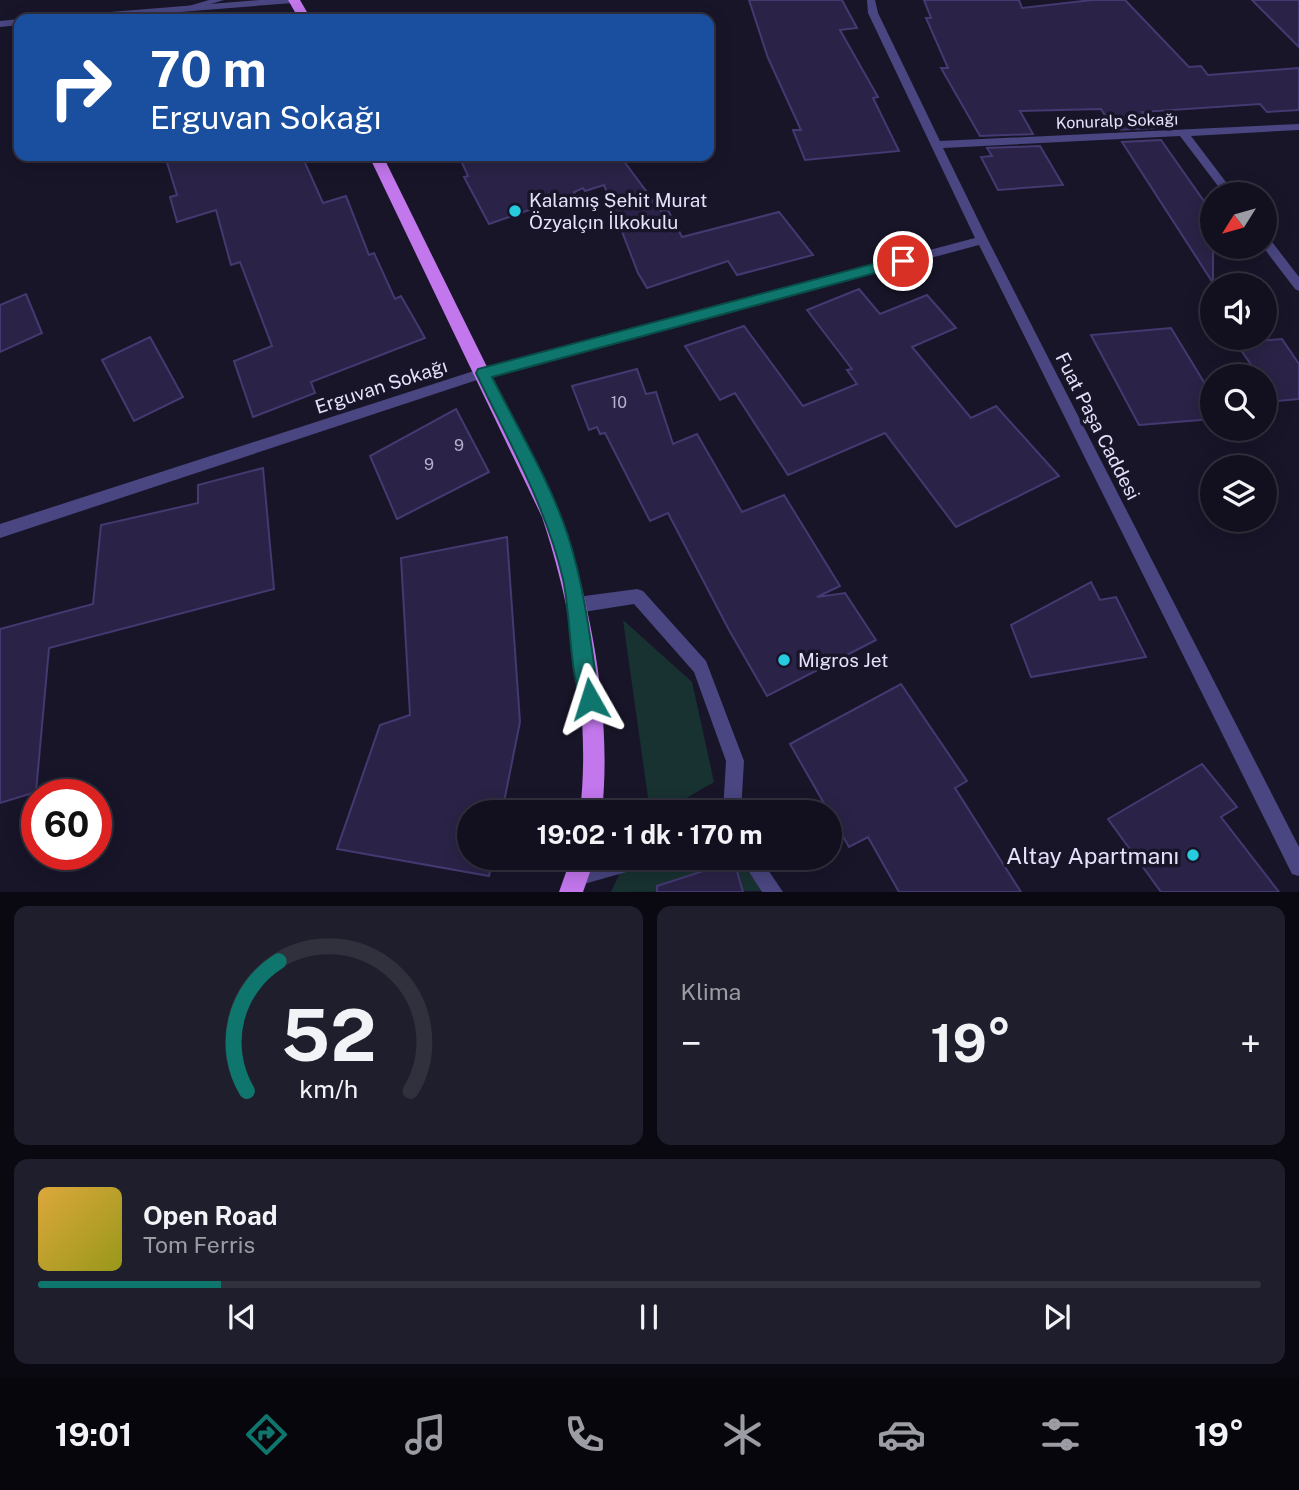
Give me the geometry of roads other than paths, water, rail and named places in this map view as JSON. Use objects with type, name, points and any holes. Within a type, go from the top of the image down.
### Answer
[{"type":"main road","points":[[378,161],[551,514],[567,559],[577,605],[592,721],[593,800]]},
{"type":"street","points":[[174,11],[220,0]]},
{"type":"street","points":[[131,14],[294,0]]},
{"type":"street","name":"Fuat Paşa Caddesi","points":[[871,0],[873,13],[982,240],[1299,867]]},
{"type":"street","name":"Konuralp Sokağı","points":[[936,145],[1299,127]]},
{"type":"street","points":[[1184,134],[1221,182]]},
{"type":"street","name":"Erguvan Sokağı","points":[[0,531],[483,373],[982,240]]},
{"type":"street","points":[[1278,258],[1299,286]]},
{"type":"street","points":[[577,605],[637,596],[700,667],[735,761],[733,800]]},
{"type":"street","points":[[577,875],[597,870]]},
{"type":"street","points":[[758,870],[774,891]]},
{"type":"place","name":"Kalamış Şehit Murat Özyalçın İlkokulu","points":[[515,211]]},
{"type":"place","name":"Migros Jet","points":[[784,660]]},
{"type":"place","name":"Altay Apartmanı","points":[[1193,855]]}]
